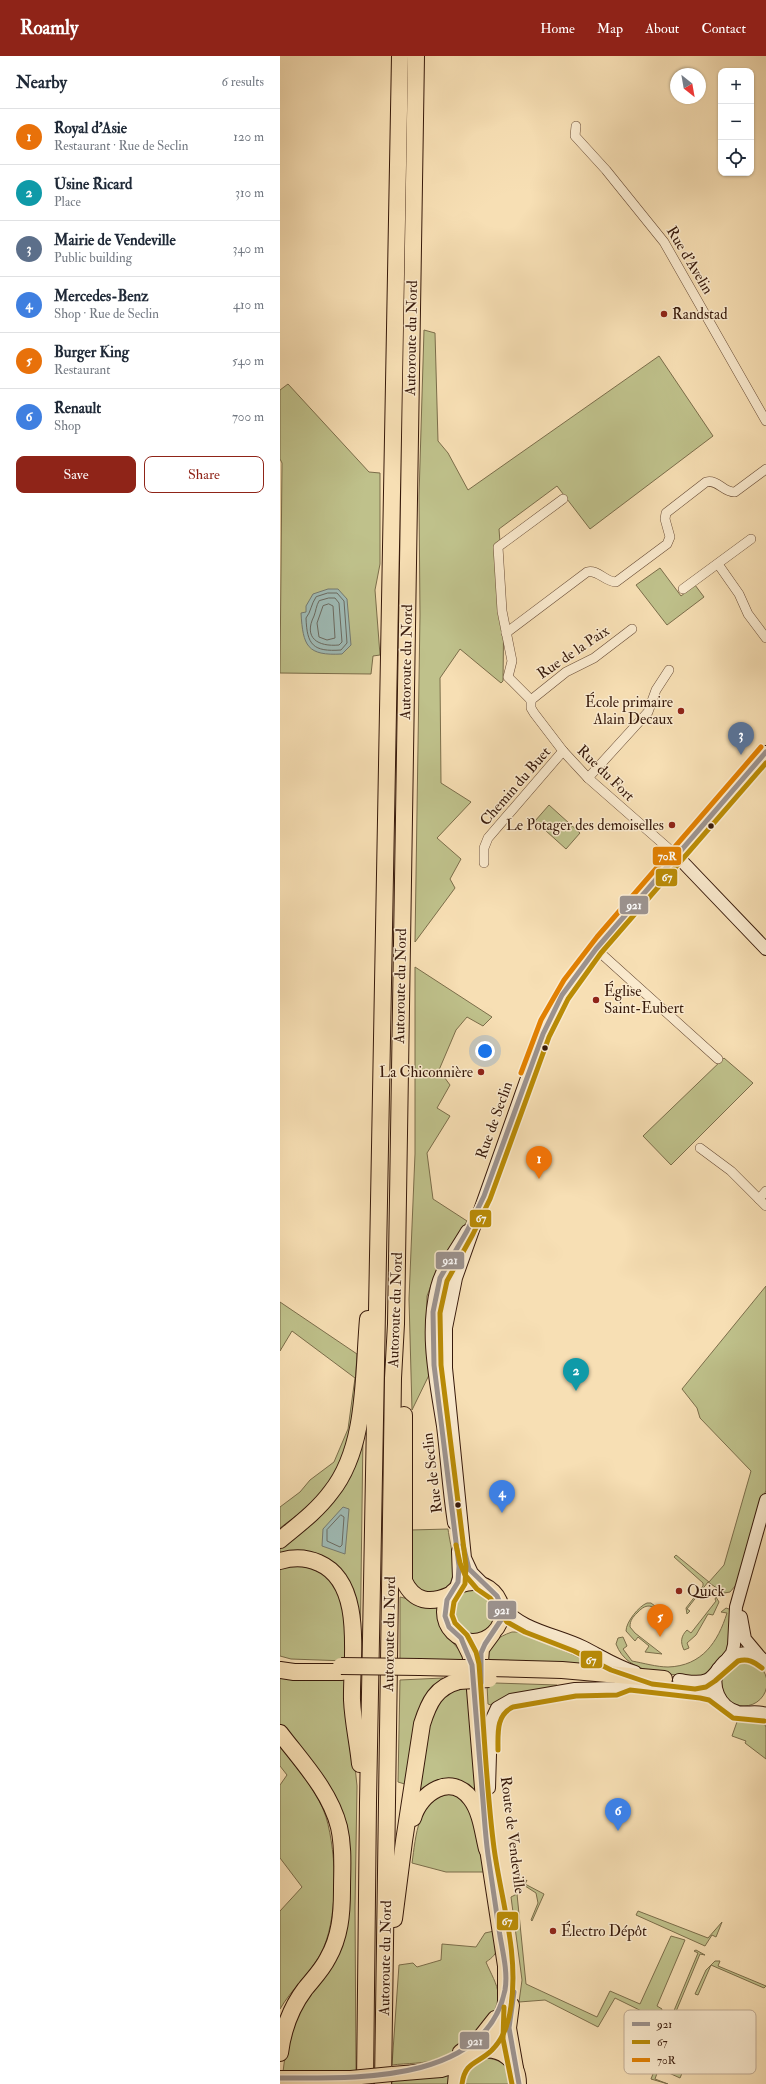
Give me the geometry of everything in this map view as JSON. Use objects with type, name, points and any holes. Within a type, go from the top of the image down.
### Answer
[{"type":"highway","name":"Autoroute du Nord","points":[[358,2081],[368,1802],[379,1273],[400,56]]},
{"type":"highway","name":"Autoroute du Nord","points":[[387,2079],[387,1717],[396,1324],[416,56]]},
{"type":"highway","points":[[281,1539],[317,1508],[329,1495],[343,1475],[352,1454],[359,1425],[368,1318],[379,1273]]},
{"type":"highway","points":[[396,1324],[402,1331],[404,1581],[412,1593],[421,1600],[433,1601],[452,1593]]},
{"type":"highway","points":[[280,1561],[302,1558],[322,1564],[336,1576],[346,1592],[352,1619],[352,1702],[360,1763],[362,1794],[368,1802]]},
{"type":"highway","points":[[280,1663],[341,1669]]},
{"type":"highway","points":[[280,1670],[294,1672],[341,1669],[420,1670],[460,1674],[489,1674],[562,1670],[664,1679]]},
{"type":"highway","points":[[386,1955],[393,1946],[403,1848],[422,1724],[427,1708],[434,1695],[460,1674]]},
{"type":"highway","points":[[489,1674],[506,1677],[557,1678],[628,1684]]},
{"type":"highway","points":[[280,1733],[317,1781],[331,1804],[339,1828],[343,1855],[341,1918],[336,1940],[325,1964],[296,2002],[282,2027],[280,2053]]},
{"type":"highway","points":[[403,1848],[408,1840],[414,1814],[423,1798],[434,1791],[449,1787],[458,1789],[470,1798],[477,1810],[487,1849]]},
{"type":"main road","name":"Rue de Seclin","points":[[485,1586],[472,1573],[465,1558],[445,1350],[446,1328],[452,1292],[484,1196],[548,1023],[562,995],[596,949],[766,752]]},
{"type":"main road","points":[[677,856],[766,948]]},
{"type":"main road","name":"Rue de Seclin","points":[[452,1593],[459,1578],[459,1566],[442,1425],[435,1388],[433,1312],[440,1278],[467,1231],[484,1196]]},
{"type":"main road","points":[[502,1606],[501,1621],[493,1634],[479,1640],[460,1638],[451,1631],[446,1620],[445,1608],[452,1593],[469,1584],[485,1586],[494,1592],[502,1606],[511,1616],[522,1623],[582,1647],[624,1668],[664,1679],[701,1682],[710,1678],[734,1650],[736,1607],[742,1591],[766,1500]]},
{"type":"main road","points":[[742,1591],[740,1617],[742,1631],[749,1645],[763,1660]]},
{"type":"main road","name":"Route de Vendeville","points":[[493,1634],[482,1649],[480,1661],[489,1788],[514,1967],[514,1989],[509,2028],[520,2084]]},
{"type":"main road","name":"Route de Vendeville","points":[[460,1638],[469,1654],[472,1665],[487,1849],[506,1978]]},
{"type":"main road","points":[[728,1658],[744,1653],[763,1660]]},
{"type":"main road","points":[[718,1669],[715,1686],[720,1699]]},
{"type":"main road","points":[[489,1788],[491,1721],[501,1704],[511,1700],[554,1692],[592,1688],[616,1688],[628,1684],[708,1692],[720,1699],[733,1710],[766,1714]]},
{"type":"main road","points":[[750,1712],[766,1703]]},
{"type":"main road","points":[[387,2079],[442,2062],[476,2040],[491,2024],[498,2012],[506,1978]]},
{"type":"main road","points":[[300,2084],[387,2079],[447,2069],[477,2052],[491,2041],[501,2019],[505,2005],[506,1978]]},
{"type":"main road","points":[[477,2052],[487,2050],[497,2052],[510,2060],[516,2068]]},
{"type":"main road","points":[[455,2084],[458,2068],[464,2060]]},
{"type":"main road","points":[[280,2078],[358,2081]]},
{"type":"street","name":"Rue d'Avelin","points":[[576,126],[575,136],[608,172],[668,249],[766,421]]},
{"type":"street","points":[[506,632],[587,572],[594,572],[609,581],[616,582],[661,548],[670,539],[665,519],[666,513],[706,482],[713,482],[730,492],[735,492],[766,469]]},
{"type":"street","points":[[531,700],[508,677],[512,661],[502,611],[498,547],[563,499]]},
{"type":"street","points":[[683,589],[751,539]]},
{"type":"street","points":[[718,564],[739,594],[748,614],[766,638]]},
{"type":"street","name":"Rue de la Paix","points":[[531,700],[566,672],[590,660],[632,629]]},
{"type":"street","points":[[588,778],[648,712],[656,690],[669,670]]},
{"type":"street","name":"Rue du Fort","points":[[531,700],[533,711],[563,751],[588,778],[677,856]]},
{"type":"street","name":"Chemin du Buet","points":[[484,862],[483,852],[486,841],[563,751]]},
{"type":"street","points":[[596,949],[718,1059]]},
{"type":"street","points":[[700,1148],[726,1167],[766,1206]]},
{"type":"street","points":[[759,1198],[766,1191]]},
{"type":"green space","points":[[424,330],[435,333],[438,441],[448,453],[468,490],[659,356],[713,436],[590,529],[557,486],[499,529],[504,595],[503,681],[501,683],[460,649],[440,678],[441,783],[471,802],[437,838],[461,859],[450,879],[455,888],[415,942],[420,615],[419,496]]},
{"type":"green space","points":[[288,384],[369,472],[380,473],[380,564],[375,590],[380,655],[373,656],[371,674],[280,673],[282,463],[280,459],[280,390]]},
{"type":"green space","points":[[660,568],[681,596],[695,585],[704,597],[667,625],[636,585]]},
{"type":"green space","points":[[549,805],[580,833],[566,849],[535,821]]},
{"type":"green space","points":[[415,967],[492,1017],[483,1026],[467,1017],[456,1030],[439,1070],[450,1085],[437,1108],[450,1116],[427,1153],[433,1199],[467,1221],[436,1272],[427,1296],[426,1330],[430,1373],[412,1410],[409,1299],[415,1154]]},
{"type":"green space","points":[[724,1058],[753,1083],[671,1165],[643,1136]]},
{"type":"green space","points":[[766,1286],[766,1490],[736,1585],[730,1592],[724,1593],[708,1582],[687,1609],[690,1611],[687,1614],[686,1608],[703,1586],[703,1583],[674,1557],[676,1555],[709,1582],[724,1565],[751,1471],[700,1418],[697,1408],[682,1389]]},
{"type":"green space","points":[[280,1302],[357,1354],[352,1434],[329,1486],[309,1506],[280,1528],[280,1507],[300,1492],[310,1480],[334,1462],[348,1429],[355,1378],[292,1331],[280,1351]]},
{"type":"green space","points":[[363,1434],[360,1658],[347,1583],[280,1555],[280,1545],[307,1523]]},
{"type":"green space","points":[[448,1529],[453,1562],[452,1578],[449,1585],[442,1591],[422,1593],[412,1581],[411,1530]]},
{"type":"green space","points":[[306,1565],[330,1578],[344,1601],[346,1661],[291,1659],[280,1656],[280,1567]]},
{"type":"green space","points":[[479,1589],[483,1590],[493,1599],[496,1603],[496,1621],[487,1631],[479,1635],[469,1635],[461,1631],[452,1621],[451,1607],[455,1599],[465,1590]]},
{"type":"green space","points":[[400,1597],[438,1606],[441,1629],[460,1651],[465,1663],[400,1662]]},
{"type":"green space","points":[[716,1597],[719,1602],[713,1615],[708,1614],[696,1635],[687,1643],[689,1648],[684,1650],[682,1644],[683,1635],[687,1630],[691,1633],[716,1601]]},
{"type":"green space","points":[[647,1603],[651,1603],[672,1619],[668,1625],[655,1608],[647,1606],[642,1608],[633,1617],[630,1627],[635,1633],[662,1654],[645,1652],[649,1646],[638,1637],[635,1641],[626,1631],[628,1623],[640,1607]]},
{"type":"green space","points":[[726,1608],[732,1610],[731,1649],[707,1675],[697,1677],[650,1671],[630,1662],[622,1654],[616,1644],[618,1638],[623,1637],[627,1646],[623,1649],[632,1661],[655,1666],[680,1666],[699,1657],[713,1643],[719,1634],[727,1613],[721,1612]]},
{"type":"green space","points":[[512,1632],[519,1632],[574,1655],[597,1667],[490,1663],[487,1658],[490,1648],[499,1638]]},
{"type":"green space","points":[[749,1660],[761,1666],[766,1674],[766,1692],[761,1700],[753,1705],[739,1706],[727,1700],[722,1692],[721,1678],[727,1666],[735,1661]]},
{"type":"green space","points":[[280,1676],[346,1677],[357,1786],[355,1907],[356,2071],[283,2072],[286,2048],[302,2005],[326,1974],[347,1854],[314,1769],[280,1725]]},
{"type":"green space","points":[[443,1678],[446,1681],[429,1693],[408,1785],[398,1782],[400,1680]]},
{"type":"green space","points":[[495,1683],[557,1685],[556,1688],[494,1706],[488,1704],[487,1685]]},
{"type":"green space","points":[[467,1688],[477,1795],[421,1792],[418,1789],[428,1724],[443,1695],[456,1689]]},
{"type":"green space","points":[[738,1719],[755,1719],[763,1721],[766,1727],[766,1759],[745,1743],[746,1741],[732,1736]]},
{"type":"green space","points":[[280,1746],[318,1798],[326,1817],[332,1849],[334,1887],[330,1924],[326,1941],[320,1955],[280,2009],[280,1911],[302,1887],[280,1858],[280,1785],[287,1775],[280,1766]]},
{"type":"green space","points":[[451,1794],[460,1798],[467,1806],[472,1816],[479,1839],[485,1872],[446,1872],[412,1863],[417,1831],[425,1810],[431,1802],[440,1797]]},
{"type":"green space","points":[[527,1880],[525,1884],[544,1894],[532,1921],[531,1920],[538,1903],[536,1893],[522,1884]]},
{"type":"green space","points":[[517,1894],[526,1984],[597,2017],[610,1991],[640,2004],[671,1936],[685,1940],[657,2006],[662,2010],[639,2010],[615,1998],[598,2027],[545,2000],[519,2002],[522,1980],[511,1897]]},
{"type":"green space","points":[[638,1911],[708,1938],[722,1922],[716,1937],[712,1935],[705,1946],[636,1915]]},
{"type":"green space","points":[[494,1931],[497,1949],[494,1955],[486,1962],[498,1990],[498,1994],[497,2005],[486,2025],[468,2042],[448,2055],[427,2062],[392,2065],[399,1965],[413,1963],[417,1967],[441,1960],[442,1944],[476,1947],[485,1933]]},
{"type":"green space","points":[[696,1950],[705,1955],[700,1954],[677,2010],[674,2010],[698,1953],[694,1951]]},
{"type":"green space","points":[[715,1961],[720,1961],[718,1966],[766,1986],[764,1988],[711,1965]]},
{"type":"green space","points":[[711,1965],[698,1995],[695,1994],[706,1970]]},
{"type":"green space","points":[[485,2058],[501,2062],[510,2073],[513,2084],[462,2084],[462,2079],[466,2070],[476,2061]]},
{"type":"green space","points":[[452,2072],[450,2084],[392,2084],[392,2080]]},
{"type":"green space","points":[[653,2074],[657,2074],[655,2079],[668,2084],[651,2079]]},
{"type":"green space","points":[[671,2074],[682,2074],[680,2078]]},
{"type":"water","points":[[328,589],[338,589],[347,599],[351,645],[342,654],[330,654],[314,651],[309,647],[303,634],[301,613],[306,612],[306,606],[313,594]]},
{"type":"water","points":[[343,1507],[349,1509],[345,1554],[322,1546],[323,1529]]},
{"type":"transit line","name":"70R","points":[[521,1073],[541,1020],[564,980],[597,937],[761,747]]},
{"type":"transit line","name":"921","points":[[280,2078],[379,2075],[413,2069],[445,2059],[472,2043],[493,2021],[505,1990],[505,1963],[486,1838],[472,1665],[461,1638],[449,1627],[445,1616],[447,1600],[458,1582],[459,1566],[434,1365],[433,1312],[440,1278],[467,1231],[484,1196],[543,1034],[562,995],[596,949],[766,752]]},
{"type":"transit line","name":"67","points":[[462,2084],[466,2071],[469,2067],[487,2055],[496,2046],[505,2030],[511,2006],[513,1966],[491,1825],[479,1664],[476,1652],[467,1635],[455,1623],[452,1615],[454,1602],[465,1584],[466,1566],[441,1365],[440,1313],[447,1281],[490,1199],[549,1037],[568,999],[601,953],[766,763]]},
{"type":"transit line","name":"67","points":[[456,1545],[460,1563],[465,1575],[477,1589],[490,1598],[507,1622],[525,1632],[574,1651],[611,1670],[652,1684],[695,1689],[706,1687],[738,1661],[751,1661],[762,1668]]},
{"type":"transit line","name":"921","points":[[463,1545],[469,1569],[497,1596],[502,1608],[501,1620],[485,1644],[481,1653],[481,1683]]},
{"type":"transit line","name":"67","points":[[498,1750],[499,1725],[503,1715],[507,1710],[513,1707],[576,1696],[617,1695],[630,1690],[709,1700],[733,1718],[764,1721]]},
{"type":"transit line","name":"921","points":[[514,1992],[509,2028],[519,2084]]},
{"type":"transit line","name":"67","points":[[504,2007],[503,2039],[512,2084]]},
{"type":"place","name":"Randstad","points":[[664,314]]},
{"type":"place","name":"École primaire Alain Decaux","points":[[681,711]]},
{"type":"place","name":"Mairie de Vendeville","points":[[741,755]]},
{"type":"place","name":"Le Potager des demoiselles","points":[[672,825]]},
{"type":"place","name":"Église Saint-Eubert","points":[[596,1000]]},
{"type":"place","name":"La Chiconnière","points":[[481,1072]]},
{"type":"place","name":"Royal d'Asie","points":[[539,1179]]},
{"type":"place","name":"Usine Ricard","points":[[576,1391]]},
{"type":"place","name":"Mercedes-Benz","points":[[502,1513]]},
{"type":"place","name":"Quick","points":[[679,1591]]},
{"type":"place","name":"Burger King","points":[[660,1637]]},
{"type":"place","name":"Renault","points":[[618,1831]]},
{"type":"place","name":"Électro Dépôt","points":[[553,1931]]}]
